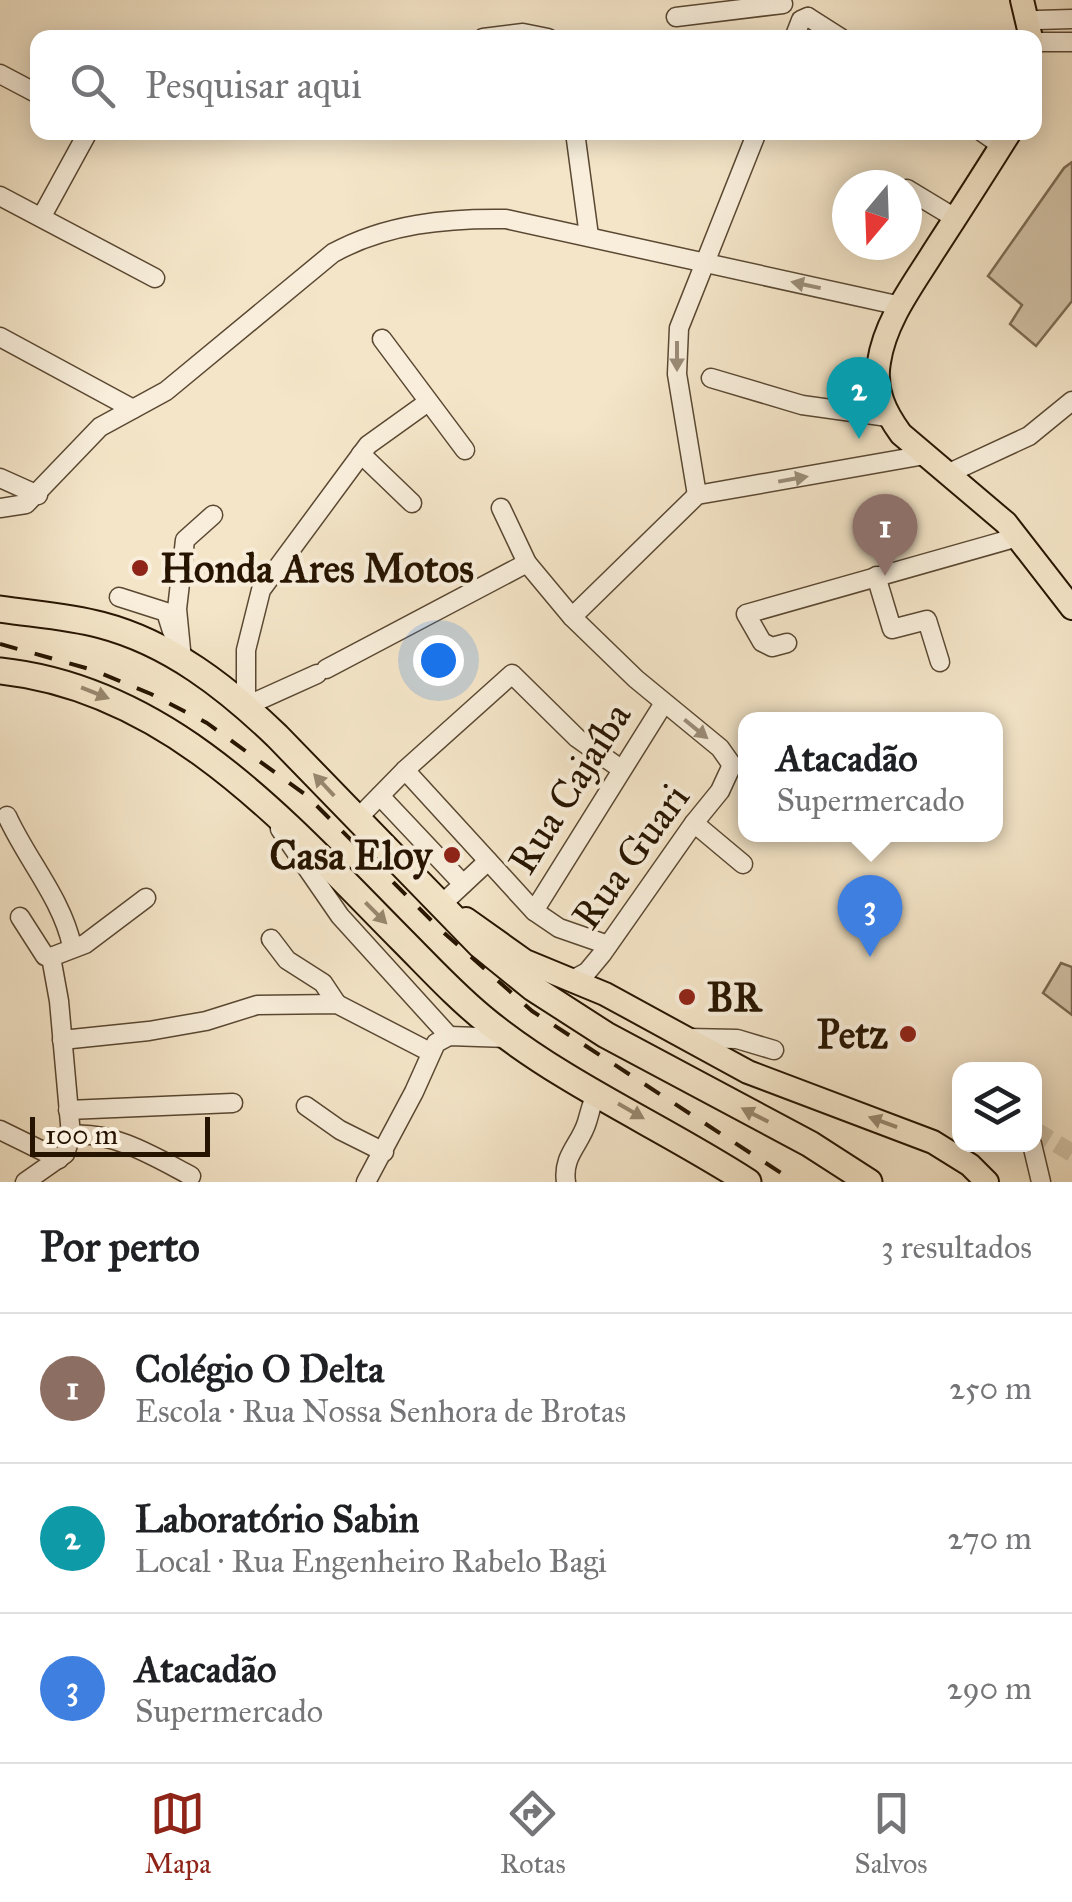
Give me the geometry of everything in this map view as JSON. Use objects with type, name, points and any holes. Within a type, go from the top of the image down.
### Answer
[{"type":"highway","points":[[0,609],[118,630],[182,660],[246,706],[480,945],[533,988],[649,1060],[810,1144],[869,1182]]},
{"type":"highway","points":[[0,671],[80,687],[140,714],[194,747],[260,800],[461,999],[509,1038],[748,1182]]},
{"type":"main road","points":[[1022,0],[1030,30]]},
{"type":"main road","points":[[1005,140],[889,328],[878,364],[880,398],[888,417],[925,455],[992,510],[1018,537],[1072,608]]},
{"type":"main road","points":[[442,904],[525,961],[574,979],[778,1086],[933,1142],[990,1182]]},
{"type":"street","points":[[676,17],[785,2],[830,30]]},
{"type":"street","points":[[1038,30],[1065,12]]},
{"type":"street","points":[[1042,37],[1072,42]]},
{"type":"street","points":[[0,74],[30,90]]},
{"type":"street","points":[[42,216],[84,140]]},
{"type":"street","points":[[576,140],[590,236]]},
{"type":"street","points":[[697,495],[676,357],[683,314],[754,140]]},
{"type":"street","points":[[0,196],[155,278]]},
{"type":"street","points":[[922,198],[955,218]]},
{"type":"street","points":[[0,508],[26,504],[86,439],[166,392],[311,270],[362,239],[408,226],[477,218],[506,219],[901,306]]},
{"type":"street","points":[[0,337],[133,409]]},
{"type":"street","points":[[382,339],[465,450]]},
{"type":"street","points":[[711,378],[802,404],[888,417]]},
{"type":"street","points":[[947,474],[1030,436],[1072,401]]},
{"type":"street","points":[[428,402],[361,454],[261,590],[246,650],[246,706],[322,671],[526,563]]},
{"type":"street","points":[[361,454],[412,503]]},
{"type":"street","points":[[572,617],[697,495],[925,455]]},
{"type":"street","points":[[0,478],[38,494]]},
{"type":"street","points":[[502,508],[526,563],[572,617],[664,703]]},
{"type":"street","points":[[182,660],[177,609],[185,540],[213,515]]},
{"type":"street","points":[[787,642],[772,647],[762,642],[746,614],[1018,537]]},
{"type":"street","points":[[876,576],[892,629],[927,620],[940,662]]},
{"type":"street","points":[[119,597],[166,612],[182,660]]},
{"type":"street","points":[[212,680],[229,670],[246,650]]},
{"type":"street","points":[[0,679],[26,674]]},
{"type":"street","points":[[357,820],[405,770],[512,674],[566,728],[621,769]]},
{"type":"street","name":"Rua Guari","points":[[574,979],[586,972],[608,945],[726,783],[732,765],[720,748],[664,703]]},
{"type":"street","name":"Rua Cajaíba","points":[[534,910],[664,703]]},
{"type":"street","points":[[405,770],[534,910],[559,928],[608,945]]},
{"type":"street","points":[[380,796],[462,884]]},
{"type":"street","points":[[260,800],[340,916],[449,1036]]},
{"type":"street","points":[[7,816],[60,912],[72,946]]},
{"type":"street","points":[[694,823],[742,864]]},
{"type":"street","points":[[442,904],[488,861]]},
{"type":"street","points":[[20,918],[45,956],[51,957],[85,944],[146,898]]},
{"type":"street","points":[[271,940],[287,960],[323,983],[337,1004]]},
{"type":"street","points":[[31,1180],[59,1159],[69,1146],[71,1135],[59,1001],[51,957]]},
{"type":"street","points":[[62,1040],[149,1032],[206,1021],[257,1005],[337,1004],[430,1052]]},
{"type":"street","points":[[366,1182],[436,1043],[449,1036],[509,1038]]},
{"type":"street","points":[[688,1038],[738,1038],[774,1050]]},
{"type":"street","points":[[566,1182],[566,1160],[588,1121],[597,1092]]},
{"type":"street","points":[[68,1110],[232,1103]]},
{"type":"street","points":[[306,1106],[340,1130],[384,1152]]},
{"type":"street","points":[[0,1130],[59,1159]]},
{"type":"street","points":[[71,1135],[85,1133],[114,1140],[191,1176]]},
{"type":"street","points":[[1036,1152],[1041,1182]]},
{"type":"shaded area","points":[[1072,162],[1072,301],[1036,346],[1010,324],[1022,305],[988,276]]},
{"type":"shaded area","points":[[1061,963],[1072,967],[1072,1015],[1043,993]]},
{"type":"tunnel","points":[[1042,1135],[1072,1153]]},
{"type":"railway","points":[[0,644],[93,670],[207,723],[306,795],[442,931],[532,1011],[795,1182]]},
{"type":"place","name":"Laboratório Sabin","points":[[859,439]]},
{"type":"place","name":"Honda Ares Motos","points":[[140,568]]},
{"type":"place","name":"Colégio O Delta","points":[[885,576]]},
{"type":"place","name":"Casa Eloy","points":[[452,855]]},
{"type":"place","name":"Atacadão","points":[[870,957]]},
{"type":"place","name":"BR","points":[[687,997]]},
{"type":"place","name":"Petz","points":[[908,1034]]}]
